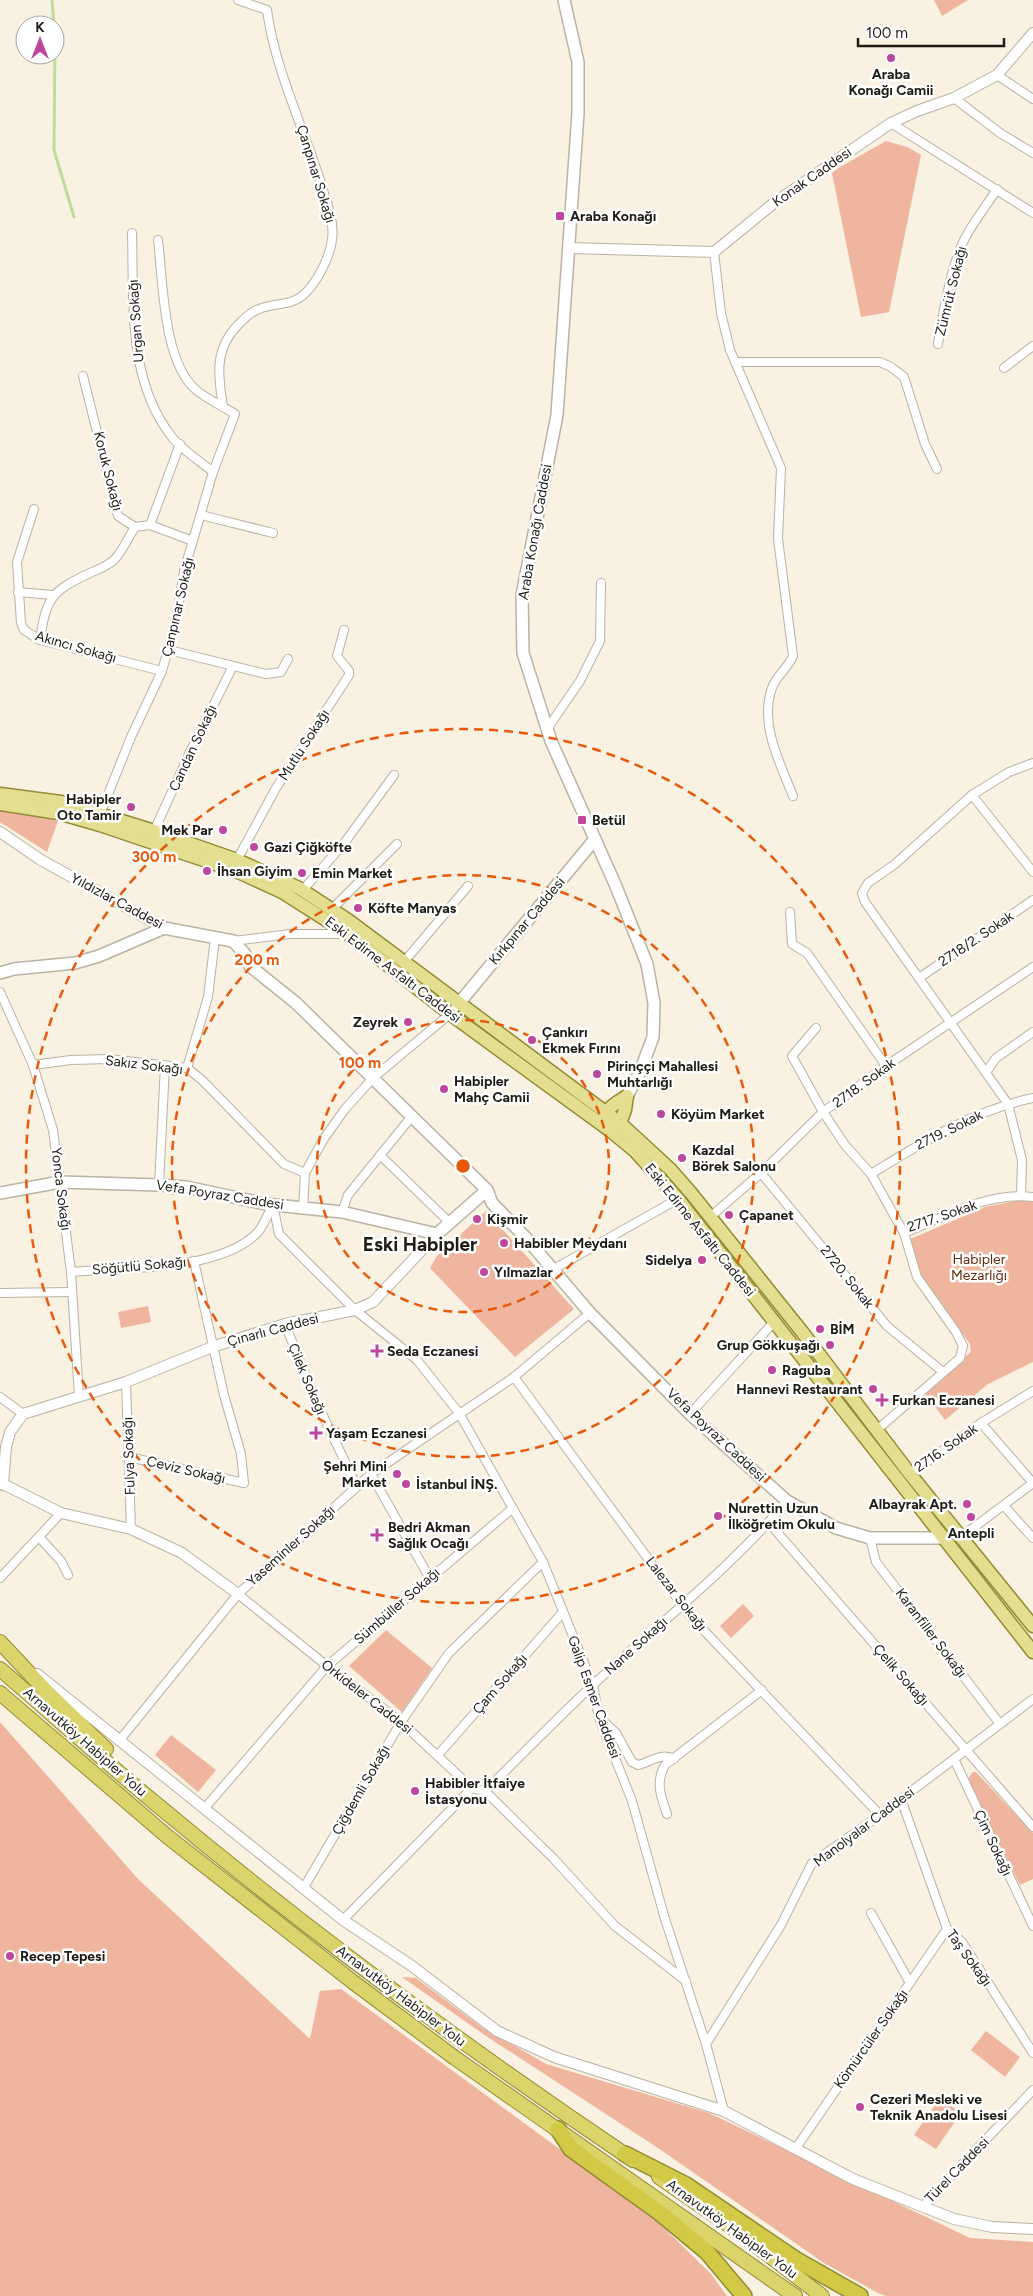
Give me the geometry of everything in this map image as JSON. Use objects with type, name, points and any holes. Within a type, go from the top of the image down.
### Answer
[{"type":"highway","points":[[0,1642],[46,1692],[116,1758],[155,1803]]},
{"type":"highway","name":"Arnavutköy Habipler Yolu","points":[[0,1669],[155,1803],[251,1881],[400,1995],[472,2049],[740,2233],[822,2296]]},
{"type":"highway","name":"Arnavutköy Habipler Yolu","points":[[0,1693],[168,1837],[275,1922],[448,2052],[795,2296]]},
{"type":"highway","points":[[558,2129],[571,2149],[660,2213],[707,2252],[744,2296]]},
{"type":"highway","points":[[625,2154],[686,2185],[795,2259],[860,2296]]},
{"type":"main road","name":"Araba Konağı Caddesi","points":[[564,0],[580,74],[557,415],[522,595],[523,653],[547,729],[641,945],[654,1003],[653,1037],[640,1072],[627,1096]]},
{"type":"main road","name":"Eski Edirne Asfaltı Caddesi","points":[[0,794],[43,798],[99,819],[260,882],[352,929],[404,962],[460,1002],[605,1121],[678,1199],[896,1480],[945,1538],[1033,1652]]},
{"type":"main road","name":"Eski Edirne Asfaltı Caddesi","points":[[0,804],[99,819],[154,831],[237,860],[302,891],[332,909],[352,929],[450,1014],[568,1100],[605,1121],[620,1123],[670,1169],[710,1217],[878,1429],[910,1474],[1033,1626]]},
{"type":"main road","name":"Kırkpınar Caddesi","points":[[460,1002],[595,839]]},
{"type":"main road","name":"Yıldızlar Caddesi","points":[[164,928],[233,941]]},
{"type":"main road","points":[[0,973],[14,969],[75,963],[99,956],[164,928]]},
{"type":"main road","points":[[233,941],[245,954],[250,966],[296,1003],[487,1190],[492,1203],[526,1238],[552,1270]]},
{"type":"main road","points":[[605,1121],[627,1096]]},
{"type":"main road","points":[[620,1123],[625,1110],[627,1096]]},
{"type":"main road","name":"Vefa Poyraz Caddesi","points":[[0,1193],[60,1182],[159,1185],[186,1188],[273,1205],[342,1212],[437,1234]]},
{"type":"main road","name":"Çınarlı Caddesi","points":[[437,1234],[487,1190]]},
{"type":"main road","name":"Vefa Poyraz Caddesi","points":[[552,1270],[590,1313],[690,1414],[787,1501],[836,1528],[870,1538],[945,1538]]},
{"type":"main road","points":[[945,1538],[961,1538]]},
{"type":"street","name":"Çanpınar Sokağı","points":[[99,819],[131,737],[162,671],[169,650],[184,571],[213,472],[235,414],[223,407],[218,380],[220,353],[231,332],[247,316],[259,309],[284,304],[302,296],[327,260],[332,240],[330,214],[306,138],[271,42],[267,10],[238,0]]},
{"type":"street","name":"Konak Caddesi","points":[[714,252],[774,203],[891,123],[917,110],[954,98],[997,75],[1033,33]]},
{"type":"street","points":[[997,75],[1033,99]]},
{"type":"street","points":[[954,98],[1000,133],[1033,153]]},
{"type":"street","points":[[891,123],[1033,213]]},
{"type":"street","name":"Zümrüt Sokağı","points":[[938,344],[948,291],[960,251],[965,238],[997,189]]},
{"type":"street","name":"Urgan Sokağı","points":[[132,233],[135,332],[140,369],[147,394],[162,422],[174,439],[213,472]]},
{"type":"street","points":[[158,240],[170,342],[176,363],[195,389],[223,407]]},
{"type":"street","points":[[569,248],[714,252],[721,313],[735,362],[781,468],[778,539],[793,656],[772,687],[769,700],[768,724],[770,736],[793,796]]},
{"type":"street","points":[[1004,368],[1033,346]]},
{"type":"street","points":[[735,362],[880,362],[892,367],[904,377],[925,444],[937,469]]},
{"type":"street","name":"Koruk Sokağı","points":[[83,376],[118,516],[135,527]]},
{"type":"street","points":[[150,525],[180,444]]},
{"type":"street","name":"Akıncı Sokağı","points":[[34,509],[19,555],[18,592],[21,623],[24,630],[40,640],[162,671]]},
{"type":"street","points":[[201,515],[273,533]]},
{"type":"street","points":[[40,640],[47,606],[54,595],[68,584],[102,570],[115,559],[135,527],[150,525],[193,541]]},
{"type":"street","points":[[547,729],[580,681],[600,641],[601,583]]},
{"type":"street","points":[[18,592],[54,595]]},
{"type":"street","name":"Mutlu Sokağı","points":[[237,860],[276,788],[349,675],[349,671],[337,656],[344,630]]},
{"type":"street","points":[[169,650],[233,666],[277,674],[285,668],[288,659]]},
{"type":"street","name":"Candan Sokağı","points":[[154,831],[190,752],[233,666]]},
{"type":"street","points":[[1021,1195],[1022,1160],[1008,1104],[987,1071],[950,1023],[865,902],[862,893],[863,888],[896,864],[972,795],[1009,772],[1033,763]]},
{"type":"street","points":[[302,891],[345,842],[394,775]]},
{"type":"street","points":[[972,795],[1033,872]]},
{"type":"street","name":"Yıldızlar Caddesi","points":[[0,832],[41,860],[164,928]]},
{"type":"street","points":[[332,909],[396,844]]},
{"type":"street","points":[[404,962],[468,886]]},
{"type":"street","name":"2718/2. Sokak","points":[[919,978],[1033,900]]},
{"type":"street","points":[[790,912],[792,944],[807,953],[886,1066]]},
{"type":"street","points":[[233,941],[352,929]]},
{"type":"street","points":[[187,1068],[208,997],[215,938]]},
{"type":"street","name":"2718. Sokak","points":[[710,1217],[761,1173],[823,1112],[886,1066],[1033,967]]},
{"type":"street","name":"Yonca Sokağı","points":[[0,992],[33,1064],[53,1130],[72,1272],[71,1292],[79,1397]]},
{"type":"street","points":[[303,1208],[305,1173],[323,1140],[345,1109],[373,1078],[450,1014],[460,1002]]},
{"type":"street","name":"2717. Sokak","points":[[816,1028],[792,1056],[823,1112],[845,1145],[870,1174],[904,1233],[983,1202],[1021,1195],[1033,1197]]},
{"type":"street","points":[[987,1071],[996,1058],[1033,1032]]},
{"type":"street","name":"Sakız Sokağı","points":[[33,1064],[109,1059],[187,1068],[202,1080],[284,1164],[305,1173]]},
{"type":"street","points":[[159,1185],[165,1065]]},
{"type":"street","name":"2719. Sokak","points":[[870,1174],[942,1130],[1008,1104],[1033,1098]]},
{"type":"street","points":[[342,1212],[348,1195],[412,1116]]},
{"type":"street","points":[[380,1155],[394,1166],[450,1223]]},
{"type":"street","name":"2720. Sokak","points":[[761,1173],[887,1326],[943,1372]]},
{"type":"street","points":[[552,1270],[678,1199]]},
{"type":"street","name":"Söğütlü Sokağı","points":[[72,1272],[152,1267],[194,1261],[231,1251],[258,1232],[273,1205]]},
{"type":"street","name":"Galip Esmer Caddesi","points":[[273,1205],[279,1234],[355,1310],[417,1360],[459,1413],[543,1562],[562,1613],[593,1685],[600,1718],[632,1801],[665,1919],[706,2044],[724,2110]]},
{"type":"street","points":[[878,1429],[960,1358],[962,1346],[956,1332],[917,1277],[904,1233]]},
{"type":"street","name":"Çınarlı Caddesi","points":[[23,1414],[126,1382],[212,1347],[285,1324],[355,1310],[373,1302],[437,1234]]},
{"type":"street","points":[[194,1261],[212,1347]]},
{"type":"street","points":[[0,1293],[71,1292]]},
{"type":"street","name":"Yaseminler Sokağı","points":[[119,1741],[238,1594],[371,1474],[514,1377],[590,1313]]},
{"type":"street","points":[[690,1414],[774,1322]]},
{"type":"street","name":"Çilek Sokağı","points":[[285,1324],[316,1401],[357,1487]]},
{"type":"street","name":"Ceviz Sokağı","points":[[129,1457],[244,1483],[241,1454],[212,1347]]},
{"type":"street","name":"Lalezar Sokağı","points":[[514,1377],[683,1605],[880,1815]]},
{"type":"street","name":"Fulya Sokağı","points":[[126,1382],[131,1529]]},
{"type":"street","name":"2716. Sokak","points":[[910,1474],[981,1423],[1033,1391]]},
{"type":"street","points":[[0,1397],[23,1414],[10,1432],[1,1484]]},
{"type":"street","points":[[961,1538],[1033,1483],[981,1423]]},
{"type":"street","points":[[371,1474],[429,1577]]},
{"type":"street","name":"Orkideler Caddesi","points":[[1,1484],[61,1513],[131,1529],[182,1554],[238,1594],[327,1666],[401,1722],[472,1788]]},
{"type":"street","name":"Nane Sokağı","points":[[485,1791],[593,1685],[683,1605],[769,1523],[787,1501]]},
{"type":"street","points":[[1004,1506],[1033,1538]]},
{"type":"street","name":"Sümbüller Sokağı","points":[[204,1809],[327,1666],[429,1577],[513,1508]]},
{"type":"street","points":[[0,1578],[61,1513]]},
{"type":"street","name":"Çelik Sokağı","points":[[769,1523],[1033,1827]]},
{"type":"street","points":[[39,1537],[61,1561],[68,1574]]},
{"type":"street","name":"Karanfiller Sokağı","points":[[870,1538],[876,1562],[1000,1724]]},
{"type":"street","name":"Çiğdemli Sokağı","points":[[303,1889],[401,1722],[449,1654],[543,1562]]},
{"type":"street","name":"Çam Sokağı","points":[[438,1755],[562,1613]]},
{"type":"street","points":[[13,1655],[303,1889],[343,1920],[412,1966],[497,2031],[517,2042],[581,2066],[724,2110],[853,2178],[954,2219],[992,2227],[1033,2229]]},
{"type":"street","points":[[667,1814],[659,1788],[659,1775],[665,1765],[762,1690]]},
{"type":"street","name":"Manolyalar Caddesi","points":[[706,2044],[781,1925],[812,1862],[880,1815],[1033,1699]]},
{"type":"street","points":[[600,1718],[616,1733],[632,1762],[638,1765],[652,1762],[659,1756],[666,1755],[674,1759]]},
{"type":"street","name":"Çim Sokağı","points":[[954,1759],[1033,1926]]},
{"type":"street","points":[[343,1920],[472,1788],[485,1791],[616,1926],[686,1981]]},
{"type":"street","name":"Taş Sokağı","points":[[901,1799],[947,1929],[962,1942],[1033,2053]]},
{"type":"street","points":[[871,1913],[910,1983]]},
{"type":"street","name":"Kömürcüler Sokağı","points":[[796,2148],[947,1929]]},
{"type":"street","name":"Türel Caddesi","points":[[922,2206],[1033,2090]]},
{"type":"green space","points":[[934,0],[968,0],[942,16]]},
{"type":"green space","points":[[886,141],[907,147],[921,155],[889,312],[861,317],[832,173]]},
{"type":"green space","points":[[0,810],[26,813],[58,821],[47,852],[0,822]]},
{"type":"green space","name":"Habipler Mezarlığı","points":[[1021,1200],[1033,1201],[1033,1362],[988,1384],[945,1420],[924,1392],[971,1352],[970,1344],[920,1277],[908,1240],[985,1207]]},
{"type":"green space","points":[[486,1211],[574,1309],[515,1357],[430,1268],[437,1256]]},
{"type":"green space","points":[[148,1306],[151,1322],[121,1328],[118,1312]]},
{"type":"green space","points":[[743,1604],[754,1616],[731,1638],[720,1626]]},
{"type":"green space","points":[[386,1630],[432,1668],[402,1712],[349,1666]]},
{"type":"green space","points":[[0,1722],[138,1879],[310,2039],[320,1991],[341,1989],[655,2219],[711,2274],[727,2296],[0,2296]]},
{"type":"green space","points":[[171,1735],[216,1770],[198,1792],[155,1755]]},
{"type":"green space","points":[[973,1772],[976,1772],[1033,1833],[1033,1879],[1020,1885],[967,1780]]},
{"type":"green space","points":[[402,1977],[416,1978],[480,2026],[546,2064],[709,2113],[970,2238],[1033,2242],[1033,2296],[886,2296],[878,2293],[824,2263],[658,2148],[486,2036]]},
{"type":"green space","points":[[986,2031],[1020,2057],[1005,2077],[971,2050]]},
{"type":"green space","points":[[940,2098],[961,2113],[936,2149],[914,2135]]},
{"type":"waterway","points":[[52,0],[53,15]]},
{"type":"waterway","points":[[55,65],[54,150],[74,217]]},
{"type":"place","name":"Araba Konağı Camii","points":[[891,58]]},
{"type":"place","name":"Araba Konağı","points":[[560,216]]},
{"type":"place","name":"Habipler Oto Tamir","points":[[131,807]]},
{"type":"place","name":"Betül","points":[[582,820]]},
{"type":"place","name":"Mek Par","points":[[223,830]]},
{"type":"place","name":"Gazi Çiğköfte","points":[[254,847]]},
{"type":"place","name":"İhsan Giyim","points":[[207,871]]},
{"type":"place","name":"Emin Market","points":[[302,873]]},
{"type":"place","name":"Köfte Manyas","points":[[358,908]]},
{"type":"place","name":"Zeyrek","points":[[408,1022]]},
{"type":"place","name":"Çankırı Ekmek Fırını","points":[[532,1040]]},
{"type":"place","name":"Pirinççi Mahallesi Muhtarlığı","points":[[597,1074]]},
{"type":"place","name":"Habipler Mahç Camii","points":[[444,1089]]},
{"type":"place","name":"Köyüm Market","points":[[661,1114]]},
{"type":"place","name":"Kazdal Börek Salonu","points":[[682,1158]]},
{"type":"place","name":"Çapanet","points":[[729,1215]]},
{"type":"place","name":"Kişmir","points":[[477,1219]]},
{"type":"place","name":"Habibler Meydanı","points":[[504,1243]]},
{"type":"place","name":"Sidelya","points":[[702,1260]]},
{"type":"place","name":"Yılmazlar","points":[[484,1272]]},
{"type":"place","name":"BİM","points":[[820,1329]]},
{"type":"place","name":"Grup Gökkuşağı","points":[[830,1345]]},
{"type":"place","name":"Seda Eczanesi","points":[[377,1351]]},
{"type":"place","name":"Raguba","points":[[772,1370]]},
{"type":"place","name":"Hannevi Restaurant","points":[[873,1389]]},
{"type":"place","name":"Furkan Eczanesi","points":[[882,1400]]},
{"type":"place","name":"Yaşam Eczanesi","points":[[316,1433]]},
{"type":"place","name":"Şehri Mini Market","points":[[397,1474]]},
{"type":"place","name":"İstanbul İNŞ.","points":[[406,1484]]},
{"type":"place","name":"Albayrak Apt.","points":[[967,1504]]},
{"type":"place","name":"Nurettin Uzun İlköğretim Okulu","points":[[718,1516]]},
{"type":"place","name":"Antepli","points":[[971,1517]]},
{"type":"place","name":"Bedri Akman Sağlık Ocağı","points":[[377,1535]]},
{"type":"place","name":"Habibler İtfaiye İstasyonu","points":[[415,1791]]},
{"type":"place","name":"Recep Tepesi","points":[[10,1956]]},
{"type":"place","name":"Cezeri Mesleki ve Teknik Anadolu Lisesi","points":[[860,2107]]},
{"type":"district","name":"Eski Habipler","points":[[420,1244]]}]
